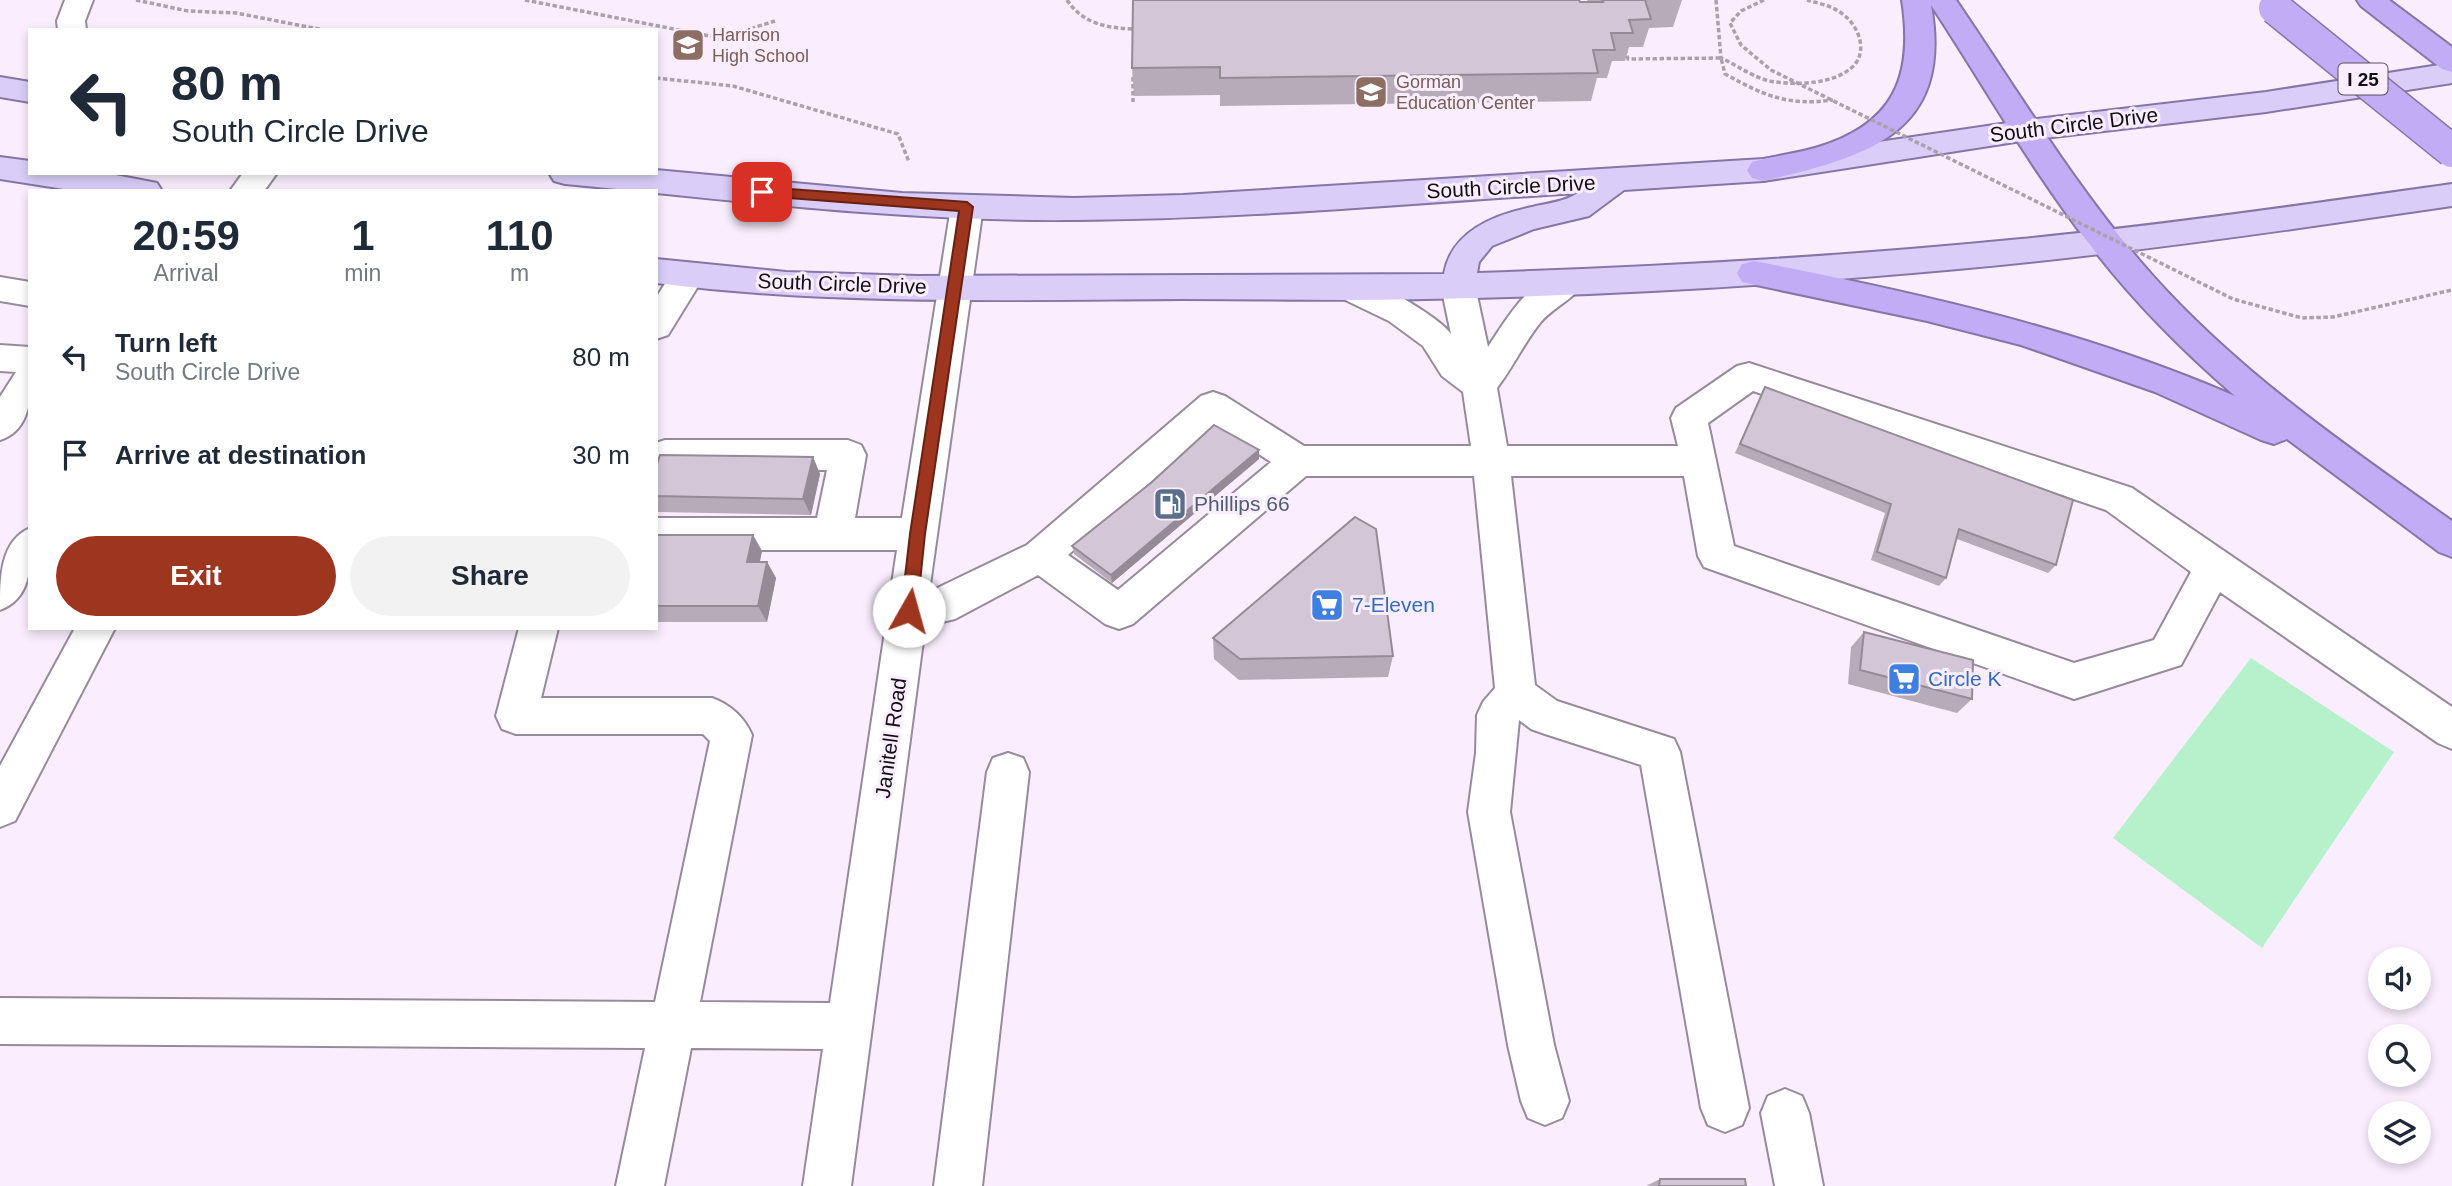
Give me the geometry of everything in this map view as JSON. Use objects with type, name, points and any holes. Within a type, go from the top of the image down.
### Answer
[{"type":"highway","points":[[1763,170],[1835,153],[1865,138],[1898,115],[1916,83],[1922,56],[1922,31],[1916,0]]},
{"type":"highway","points":[[1942,0],[2105,241],[2174,318],[2247,389],[2452,541]]},
{"type":"highway","points":[[2371,0],[2452,62]]},
{"type":"highway","name":"I 25","points":[[2270,4],[2452,151]]},
{"type":"highway","points":[[1754,272],[1930,310],[2052,342],[2208,398],[2345,464]]},
{"type":"main road","name":"South Circle Drive","points":[[587,175],[902,204],[1074,209],[1183,206],[1763,170],[2028,130],[2266,102],[2452,73]]},
{"type":"main road","points":[[0,87],[28,92]]},
{"type":"main road","points":[[0,168],[28,172]]},
{"type":"main road","points":[[47,175],[134,189]]},
{"type":"main road","points":[[1458,286],[1463,258],[1481,238],[1527,219],[1578,208],[1617,180]]},
{"type":"main road","name":"South Circle Drive","points":[[672,273],[764,282],[954,288],[1458,286],[1754,272],[1962,257],[2452,195]]},
{"type":"street","points":[[72,28],[71,21],[79,0]]},
{"type":"street","points":[[248,189],[259,175]]},
{"type":"street","name":"Janitell Road","points":[[827,1186],[918,534],[967,207]]},
{"type":"street","points":[[658,319],[672,273]]},
{"type":"street","points":[[1479,384],[1496,367],[1511,338],[1537,304],[1568,281]]},
{"type":"street","points":[[1458,286],[1479,384],[1491,460],[1517,694],[1545,716],[1659,751],[1725,1108]]},
{"type":"street","points":[[1349,287],[1401,313],[1435,337],[1454,367],[1479,384]]},
{"type":"street","points":[[0,289],[28,294]]},
{"type":"street","points":[[0,358],[28,360]]},
{"type":"street","points":[[2214,567],[2168,653],[2074,681],[1717,556],[1700,461],[1689,418],[1749,376],[2119,499],[2452,730]]},
{"type":"street","points":[[0,426],[28,382]]},
{"type":"street","points":[[909,611],[941,607],[1040,556],[1093,523],[1182,448],[1213,406],[1298,461]]},
{"type":"street","points":[[658,480],[665,454],[717,463],[775,464],[848,455],[833,534]]},
{"type":"street","points":[[1040,556],[1119,612],[1150,569],[1239,493],[1298,461],[1700,461]]},
{"type":"street","points":[[658,534],[703,524],[764,524],[833,534],[918,534]]},
{"type":"street","points":[[0,593],[28,547]]},
{"type":"street","points":[[0,807],[95,630]]},
{"type":"street","points":[[538,630],[516,716],[712,716],[732,735],[640,1186]]},
{"type":"street","points":[[1517,694],[1497,715],[1497,753],[1489,812],[1531,1045],[1545,1101]]},
{"type":"street","points":[[958,1186],[1008,772]]},
{"type":"street","points":[[0,1021],[850,1026]]},
{"type":"street","points":[[1785,1113],[1799,1186]]},
{"type":"path","points":[[136,0],[188,11],[236,13],[314,28]]},
{"type":"path","points":[[524,0],[720,38],[775,21]]},
{"type":"path","points":[[1067,0],[1073,11],[1088,22],[1111,29],[1134,29],[1133,41]]},
{"type":"path","points":[[1716,0],[1725,74],[1777,101],[1803,106],[1833,100]]},
{"type":"path","points":[[1764,0],[1741,11],[1730,23],[1733,37],[1749,55],[1771,70],[2233,299],[2302,318],[2333,317],[2452,290]]},
{"type":"path","points":[[1625,49],[1629,59],[1721,58],[1772,82],[1832,78],[1847,72],[1859,62],[1862,46],[1859,34],[1840,12],[1807,0]]},
{"type":"path","points":[[1133,65],[1133,102]]},
{"type":"path","points":[[658,78],[733,86],[898,134],[909,162]]},
{"type":"green space","points":[[2251,658],[2394,752],[2262,948],[2113,838]]},
{"type":"building","points":[[1133,0],[1645,0],[1651,19],[1629,20],[1633,33],[1611,33],[1615,50],[1593,50],[1598,73],[1220,78],[1220,67],[1132,68]]},
{"type":"building","points":[[1765,387],[2073,500],[2056,565],[1959,529],[1946,578],[1877,552],[1891,504],[1740,444]]},
{"type":"building","name":"Phillips 66","points":[[1214,425],[1259,450],[1111,575],[1072,546],[1152,482]]},
{"type":"building","points":[[660,455],[813,457],[803,499],[658,496]]},
{"type":"building","name":"7-Eleven","points":[[1355,517],[1376,529],[1393,656],[1240,659],[1213,638]]},
{"type":"building","points":[[658,535],[753,535],[747,562],[767,562],[758,606],[658,606]]},
{"type":"building","points":[[1864,632],[1973,660],[1972,699],[1860,670]]},
{"type":"building","points":[[1660,1179],[1745,1179],[1746,1186],[1659,1186]]},
{"type":"place","name":"Harrison High School","points":[[688,45]]},
{"type":"place","name":"Gorman Education Center","points":[[1371,92]]},
{"type":"place","name":"Phillips 66","points":[[1170,504]]},
{"type":"place","name":"7-Eleven","points":[[1327,605]]},
{"type":"place","name":"Circle K","points":[[1904,679]]},
{"type":"route","points":[[762,192],[967,207],[909,611]]}]
